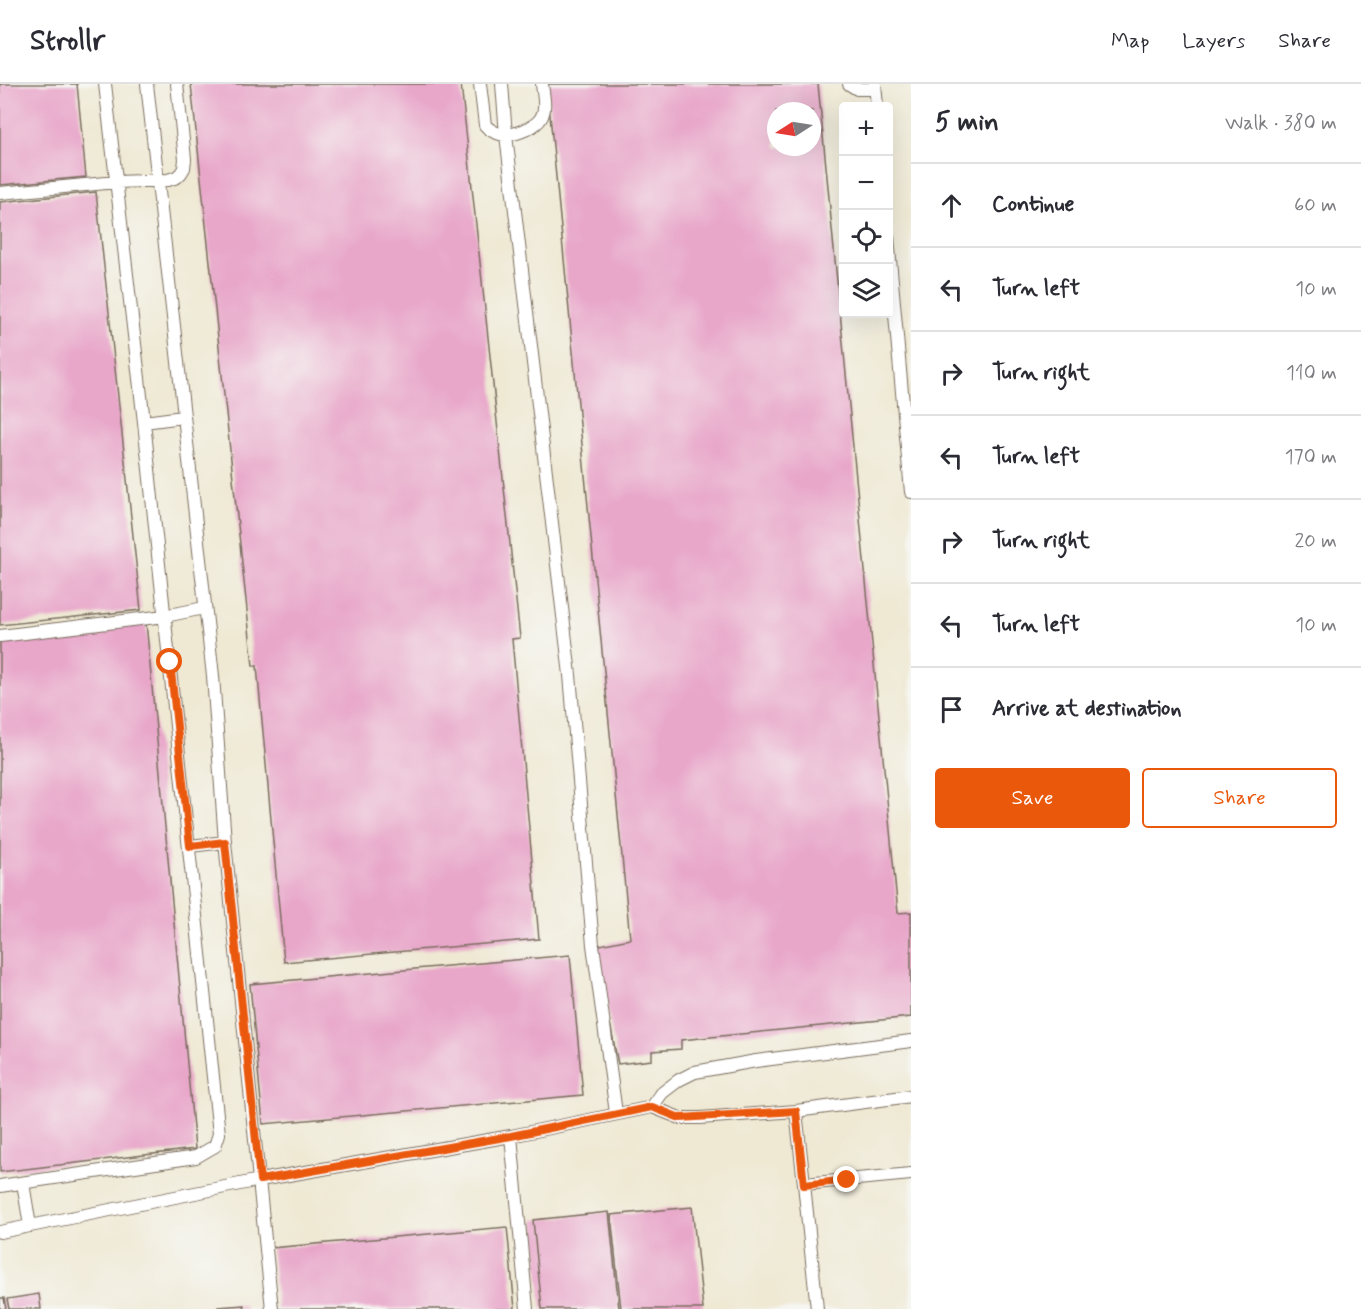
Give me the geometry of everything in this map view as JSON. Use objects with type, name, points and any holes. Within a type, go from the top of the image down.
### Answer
[{"type":"lane","points":[[0,1186],[196,1157],[215,1146],[219,1134],[144,422],[105,84]]},
{"type":"lane","points":[[147,84],[213,676],[225,842],[272,1309]]},
{"type":"lane","points":[[0,193],[117,182],[157,182],[177,177],[184,168],[185,159],[177,84]]},
{"type":"lane","points":[[480,84],[485,125],[494,132],[506,135],[532,126],[541,119],[544,105],[542,84]]},
{"type":"lane","points":[[502,84],[506,135],[570,675],[593,945],[616,1113]]},
{"type":"lane","points":[[849,84],[858,89],[875,87],[877,102]]},
{"type":"lane","points":[[890,264],[911,492]]},
{"type":"lane","points":[[144,422],[183,417]]},
{"type":"lane","points":[[0,636],[165,616],[204,608]]},
{"type":"lane","points":[[190,846],[225,842]]},
{"type":"lane","points":[[652,1107],[662,1093],[679,1080],[695,1072],[756,1061],[911,1041]]},
{"type":"lane","points":[[0,1232],[260,1180],[511,1136],[652,1107],[680,1118],[796,1111],[911,1095]]},
{"type":"lane","points":[[796,1111],[817,1309]]},
{"type":"lane","points":[[511,1136],[527,1309]]},
{"type":"lane","points":[[804,1185],[911,1174]]},
{"type":"lane","points":[[23,1183],[30,1226]]},
{"type":"building","points":[[0,84],[77,84],[86,177],[0,185]]},
{"type":"building","points":[[191,84],[461,84],[520,638],[512,639],[539,939],[284,962],[257,666],[253,666]]},
{"type":"building","points":[[547,84],[818,84],[820,102],[767,102],[767,156],[821,156],[821,115],[898,913],[911,912],[911,1017],[681,1040],[681,1049],[652,1051],[652,1060],[618,1064],[595,946],[630,939]]},
{"type":"building","points":[[96,192],[141,610],[0,625],[0,202]]},
{"type":"building","points":[[146,622],[195,1149],[0,1172],[0,641]]},
{"type":"building","points":[[570,955],[583,1095],[263,1124],[250,984]]},
{"type":"building","points":[[692,1207],[703,1309],[621,1309],[611,1215]]},
{"type":"building","points":[[609,1212],[619,1309],[542,1309],[533,1220]]},
{"type":"building","points":[[507,1227],[515,1309],[277,1309],[271,1248]]},
{"type":"building","points":[[39,1294],[41,1309],[9,1309],[7,1299]]},
{"type":"building","points":[[0,1298],[4,1298],[6,1309],[0,1309]]},
{"type":"building","points":[[244,1305],[245,1309],[218,1309],[218,1307]]},
{"type":"route","points":[[170,662],[190,846],[225,842],[260,1180],[511,1136],[652,1107],[680,1118],[796,1111],[804,1185],[847,1180]]}]
